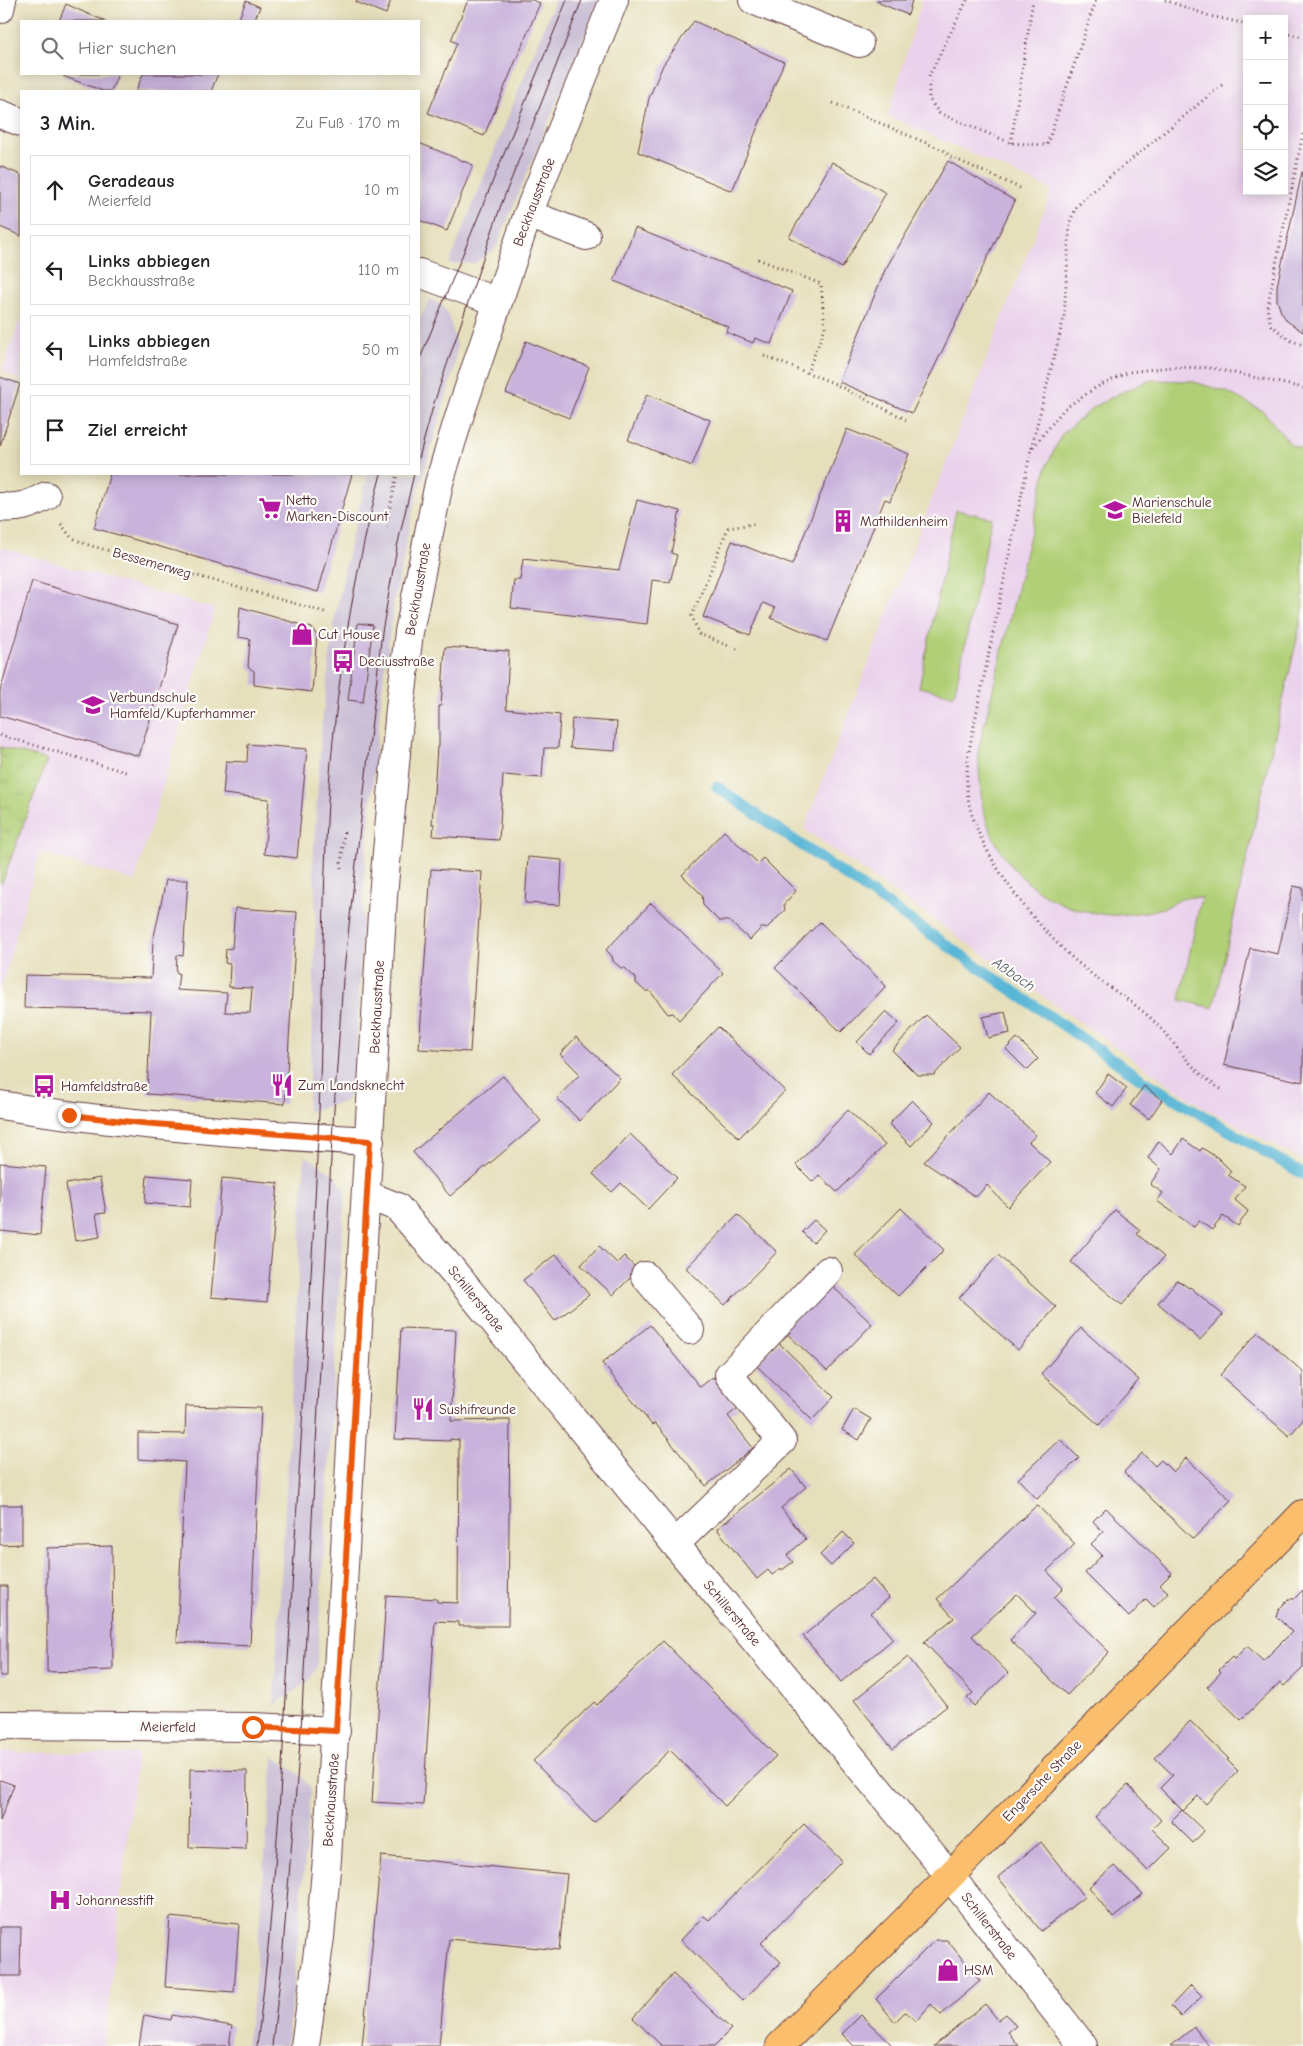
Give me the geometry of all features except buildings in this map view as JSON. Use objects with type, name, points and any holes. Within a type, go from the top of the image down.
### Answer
[{"type":"main road","name":"Engersche Straße","points":[[780,2046],[950,1876],[1303,1514]]},
{"type":"street","points":[[0,9],[2,0]]},
{"type":"street","name":"Beckhausstraße","points":[[305,2046],[328,1859],[385,869],[409,632],[439,483],[463,405],[528,214],[614,0]]},
{"type":"street","points":[[753,0],[858,43]]},
{"type":"street","points":[[0,114],[20,122]]},
{"type":"street","points":[[528,214],[586,236]]},
{"type":"street","points":[[420,273],[498,302]]},
{"type":"street","points":[[0,507],[15,508],[29,506],[46,496]]},
{"type":"street","points":[[0,1105],[142,1123],[370,1141]]},
{"type":"street","name":"Schillerstraße","points":[[367,1198],[377,1199],[397,1207],[453,1271],[950,1876],[1084,2046]]},
{"type":"street","points":[[676,1544],[782,1441],[729,1375],[828,1272]]},
{"type":"street","points":[[645,1276],[690,1330]]},
{"type":"street","name":"Meierfeld","points":[[0,1725],[253,1727],[336,1731]]},
{"type":"path","points":[[967,0],[929,76],[929,99],[940,113],[1011,143],[1047,145],[1096,0]]},
{"type":"path","points":[[1011,143],[1033,0]]},
{"type":"path","points":[[1165,0],[1210,16],[1243,23]]},
{"type":"path","points":[[1288,34],[1303,37]]},
{"type":"path","points":[[1221,1089],[1200,1075],[1168,1036],[1147,1015],[1126,997],[1097,978],[1051,938],[1009,886],[987,849],[970,811],[966,773],[971,740],[1031,449],[1064,317],[1070,222],[1074,211],[1083,199],[1223,84]]},
{"type":"path","points":[[834,103],[945,150],[951,158],[1020,188]]},
{"type":"path","points":[[1303,134],[1268,308],[1272,325],[1290,340],[1303,345]]},
{"type":"path","points":[[758,259],[821,284],[825,328],[807,373]]},
{"type":"path","points":[[764,356],[831,382],[907,420]]},
{"type":"path","points":[[1031,449],[1064,409],[1095,388],[1129,372],[1171,367],[1212,368],[1303,388]]},
{"type":"path","points":[[386,527],[398,475]]},
{"type":"path","name":"Bessemerweg","points":[[46,496],[62,526],[71,537],[85,544],[328,613]]},
{"type":"path","points":[[737,650],[699,634],[692,616],[728,528],[754,524]]},
{"type":"path","points":[[0,736],[128,773]]},
{"type":"path","points":[[341,868],[344,831]]},
{"type":"shaded area","points":[[555,0],[599,0],[496,248],[475,263],[449,264]]},
{"type":"shaded area","name":"Marienschule Bielefeld","points":[[922,0],[1303,0],[1303,1161],[1193,1101],[804,829],[1052,190],[888,116]]},
{"type":"shaded area","points":[[430,299],[443,306],[449,316],[457,347],[453,374],[415,502],[394,601],[382,689],[365,866],[354,1091],[344,1102],[307,1112],[316,910],[313,863],[322,721],[335,617],[351,539],[368,475],[420,475],[420,319]]},
{"type":"shaded area","points":[[20,320],[20,380],[2,371]]},
{"type":"shaded area","name":"Verbundschule Hamfeld/Kupferhammer","points":[[0,547],[215,609],[135,881],[40,852],[0,992]]},
{"type":"shaded area","points":[[305,1155],[337,1177],[345,1191],[317,1667],[308,1682],[274,1705]]},
{"type":"shaded area","name":"Johannesstift","points":[[0,1752],[137,1754],[104,2046],[0,2046]]},
{"type":"shaded area","points":[[273,1756],[302,1777],[311,1789],[293,1994],[286,2046],[246,2046],[254,1992]]},
{"type":"green space","points":[[1151,380],[1191,381],[1227,392],[1263,411],[1291,445],[1303,449],[1303,612],[1213,1008],[1180,1000],[1201,898],[1186,898],[1155,910],[1114,915],[1077,909],[1061,903],[1031,885],[1008,861],[998,846],[986,820],[981,791],[978,751],[1047,465],[1062,434],[1094,407],[1120,393]]},
{"type":"green space","points":[[956,510],[992,518],[954,695],[919,687]]},
{"type":"green space","points":[[0,747],[47,760],[2,883],[0,882]]},
{"type":"waterway","name":"Aßbach","points":[[717,787],[1141,1079],[1303,1174]]},
{"type":"tram line","points":[[420,359],[567,0]]},
{"type":"tram line","points":[[420,454],[434,403],[501,205],[582,0]]},
{"type":"tram line","points":[[257,2046],[270,1927],[279,1809],[311,1284],[319,1112],[326,841],[331,761],[340,678],[353,595],[381,475]]},
{"type":"tram line","points":[[272,2046],[281,1972],[301,1730],[332,1139],[343,979],[382,632],[397,547],[414,475]]},
{"type":"place","name":"Netto Marken-Discount","points":[[270,508]]},
{"type":"place","name":"Marienschule Bielefeld","points":[[1115,510]]},
{"type":"place","name":"Mathildenheim","points":[[843,521]]},
{"type":"place","name":"Cut House","points":[[302,634]]},
{"type":"place","name":"Deciusstraße","points":[[343,661]]},
{"type":"place","name":"Verbundschule Hamfeld/Kupferhammer","points":[[93,705]]},
{"type":"place","name":"Zum Landsknecht","points":[[282,1085]]},
{"type":"place","name":"Hamfeldstraße","points":[[44,1086]]},
{"type":"place","name":"Sushifreunde","points":[[423,1409]]},
{"type":"place","name":"Johannesstift","points":[[60,1900]]},
{"type":"place","name":"HSM","points":[[948,1970]]},
{"type":"route","points":[[69,1115],[142,1123],[370,1141],[336,1731],[253,1727]]}]
